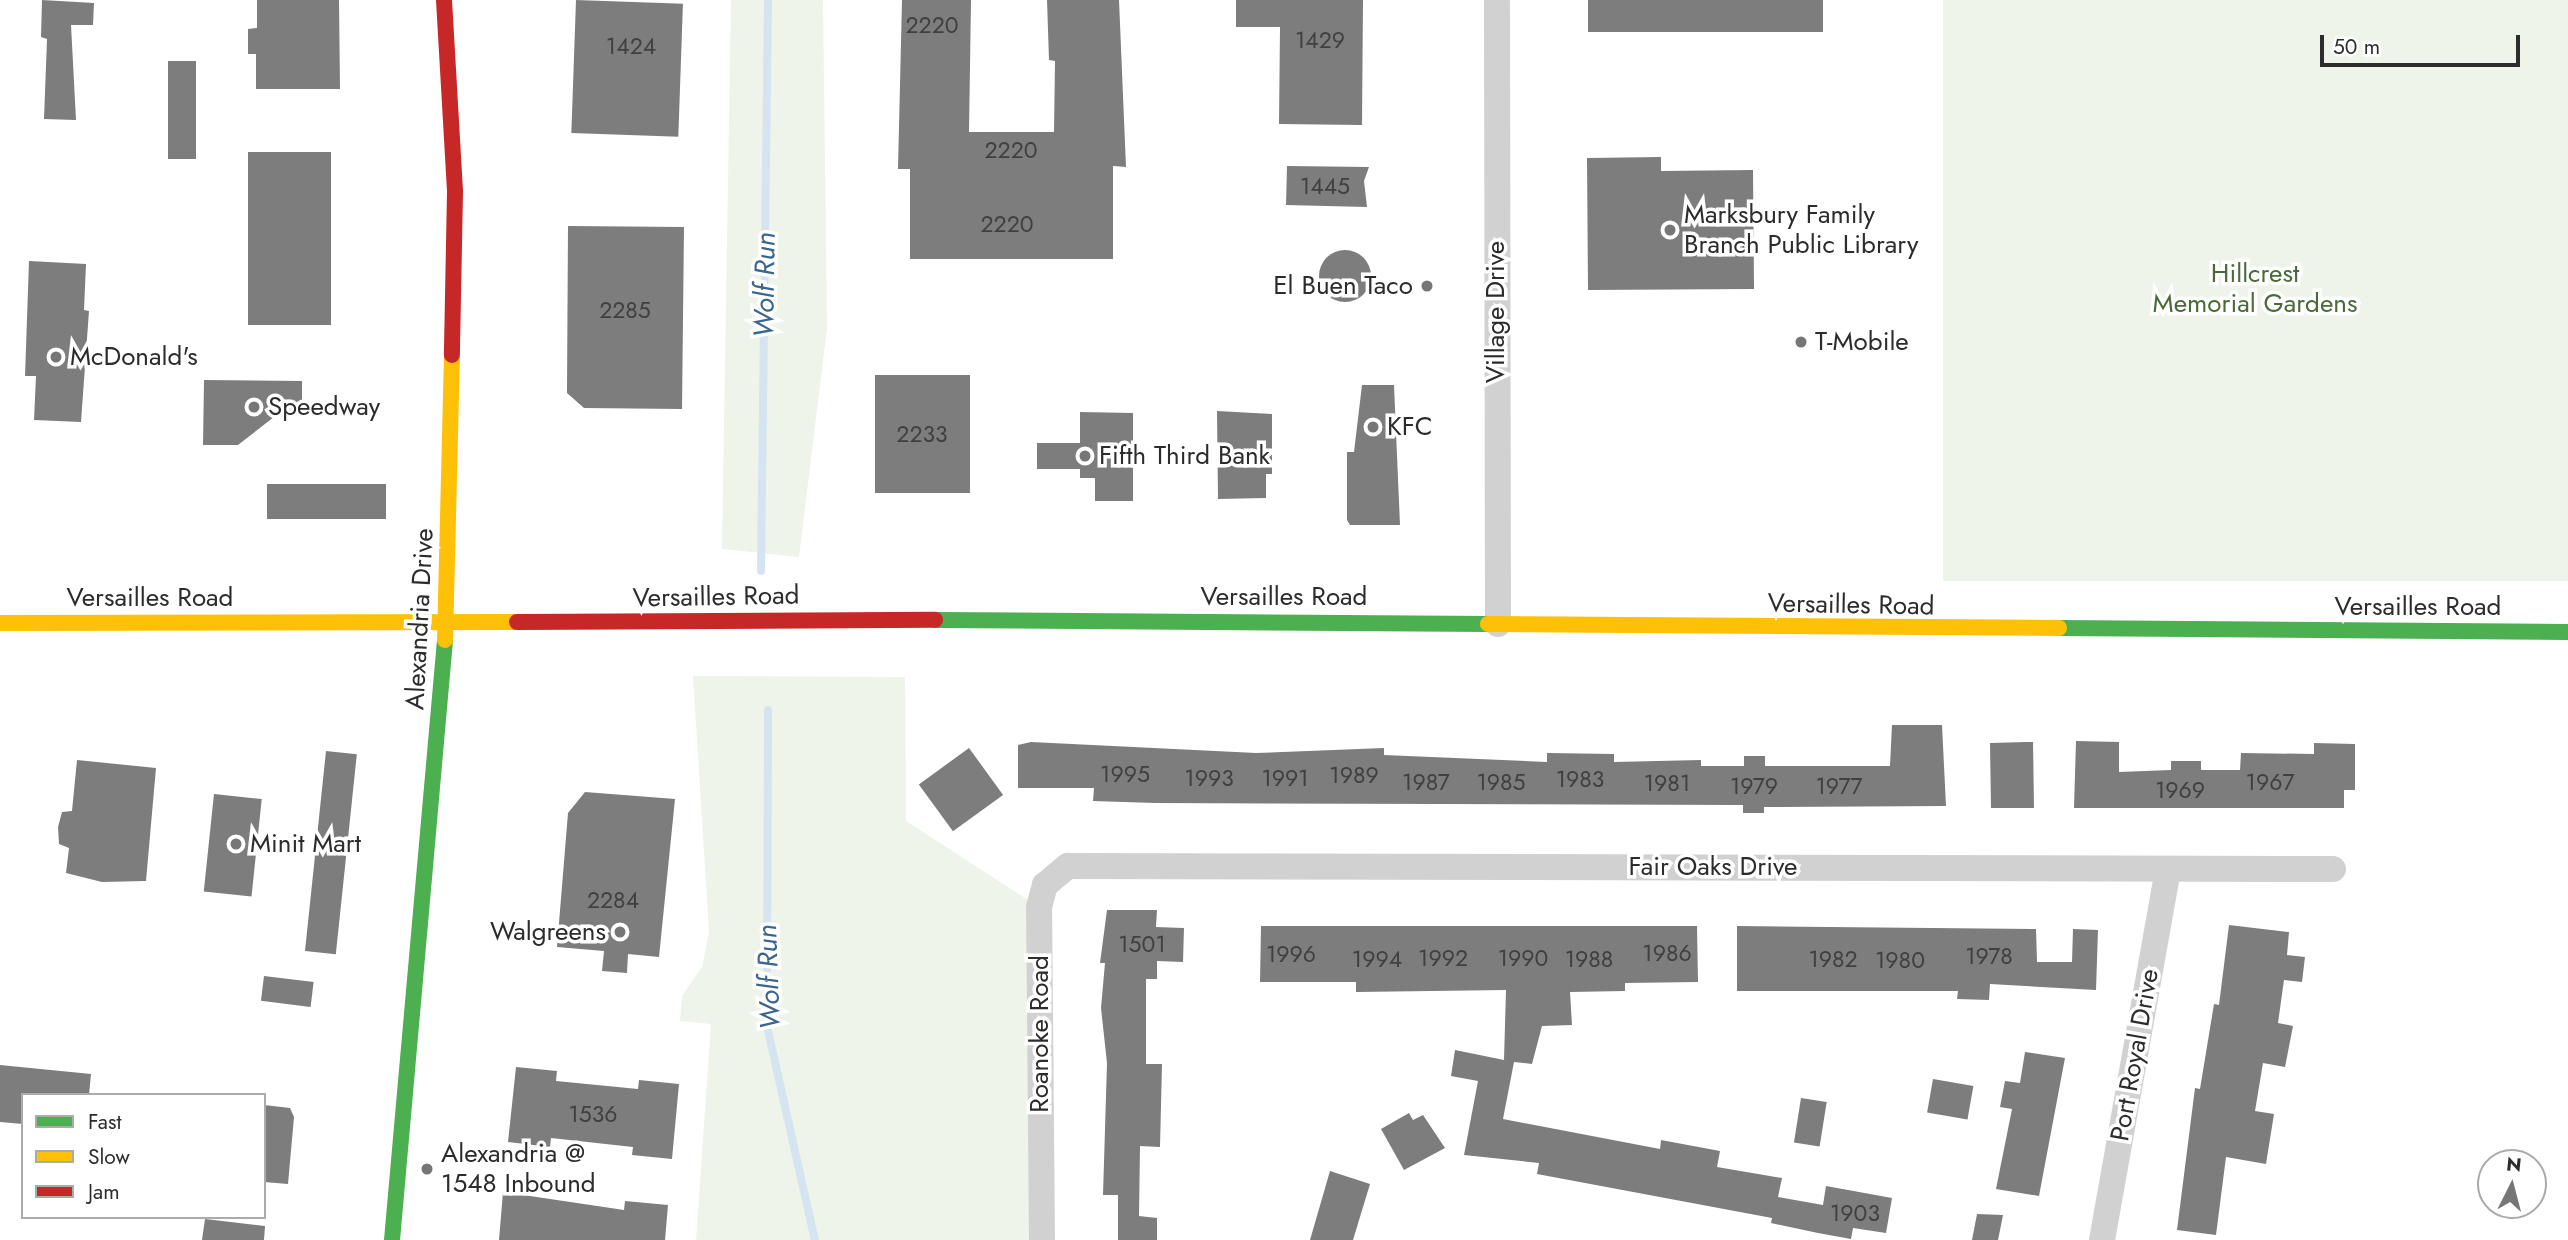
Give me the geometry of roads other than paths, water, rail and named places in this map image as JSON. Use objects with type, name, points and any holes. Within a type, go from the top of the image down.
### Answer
[{"type":"main road","name":"Alexandria Drive","points":[[392,1240],[447,623],[455,192],[444,0]]},
{"type":"main road","name":"Versailles Road","points":[[0,623],[1498,624],[2568,632]]},
{"type":"street","name":"Village Drive","points":[[1497,0],[1498,624]]},
{"type":"street","name":"Fair Oaks Drive","points":[[1093,864],[2333,869]]},
{"type":"street","name":"Roanoke Road","points":[[1042,1240],[1039,908],[1055,872],[1093,864]]},
{"type":"street","name":"Port Royal Drive","points":[[2102,1240],[2168,870]]},
{"type":"waterway","name":"Wolf Run","points":[[761,571],[768,0]]},
{"type":"waterway","name":"Wolf Run","points":[[768,710],[767,1026],[815,1240]]},
{"type":"place","name":"Marksbury Family Branch Public Library","points":[[1670,230]]},
{"type":"place","name":"El Buen Taco","points":[[1427,286]]},
{"type":"place","name":"T-Mobile","points":[[1801,342]]},
{"type":"place","name":"McDonald's","points":[[56,357]]},
{"type":"place","name":"Speedway","points":[[254,407]]},
{"type":"place","name":"KFC","points":[[1373,427]]},
{"type":"place","name":"Fifth Third Bank","points":[[1085,456]]},
{"type":"place","name":"Minit Mart","points":[[236,844]]},
{"type":"place","name":"Walgreens","points":[[620,932]]},
{"type":"place","name":"Alexandria @ 1548 Inbound","points":[[427,1169]]},
{"type":"park label","name":"Hillcrest Memorial Gardens","points":[[2255,289]]}]
